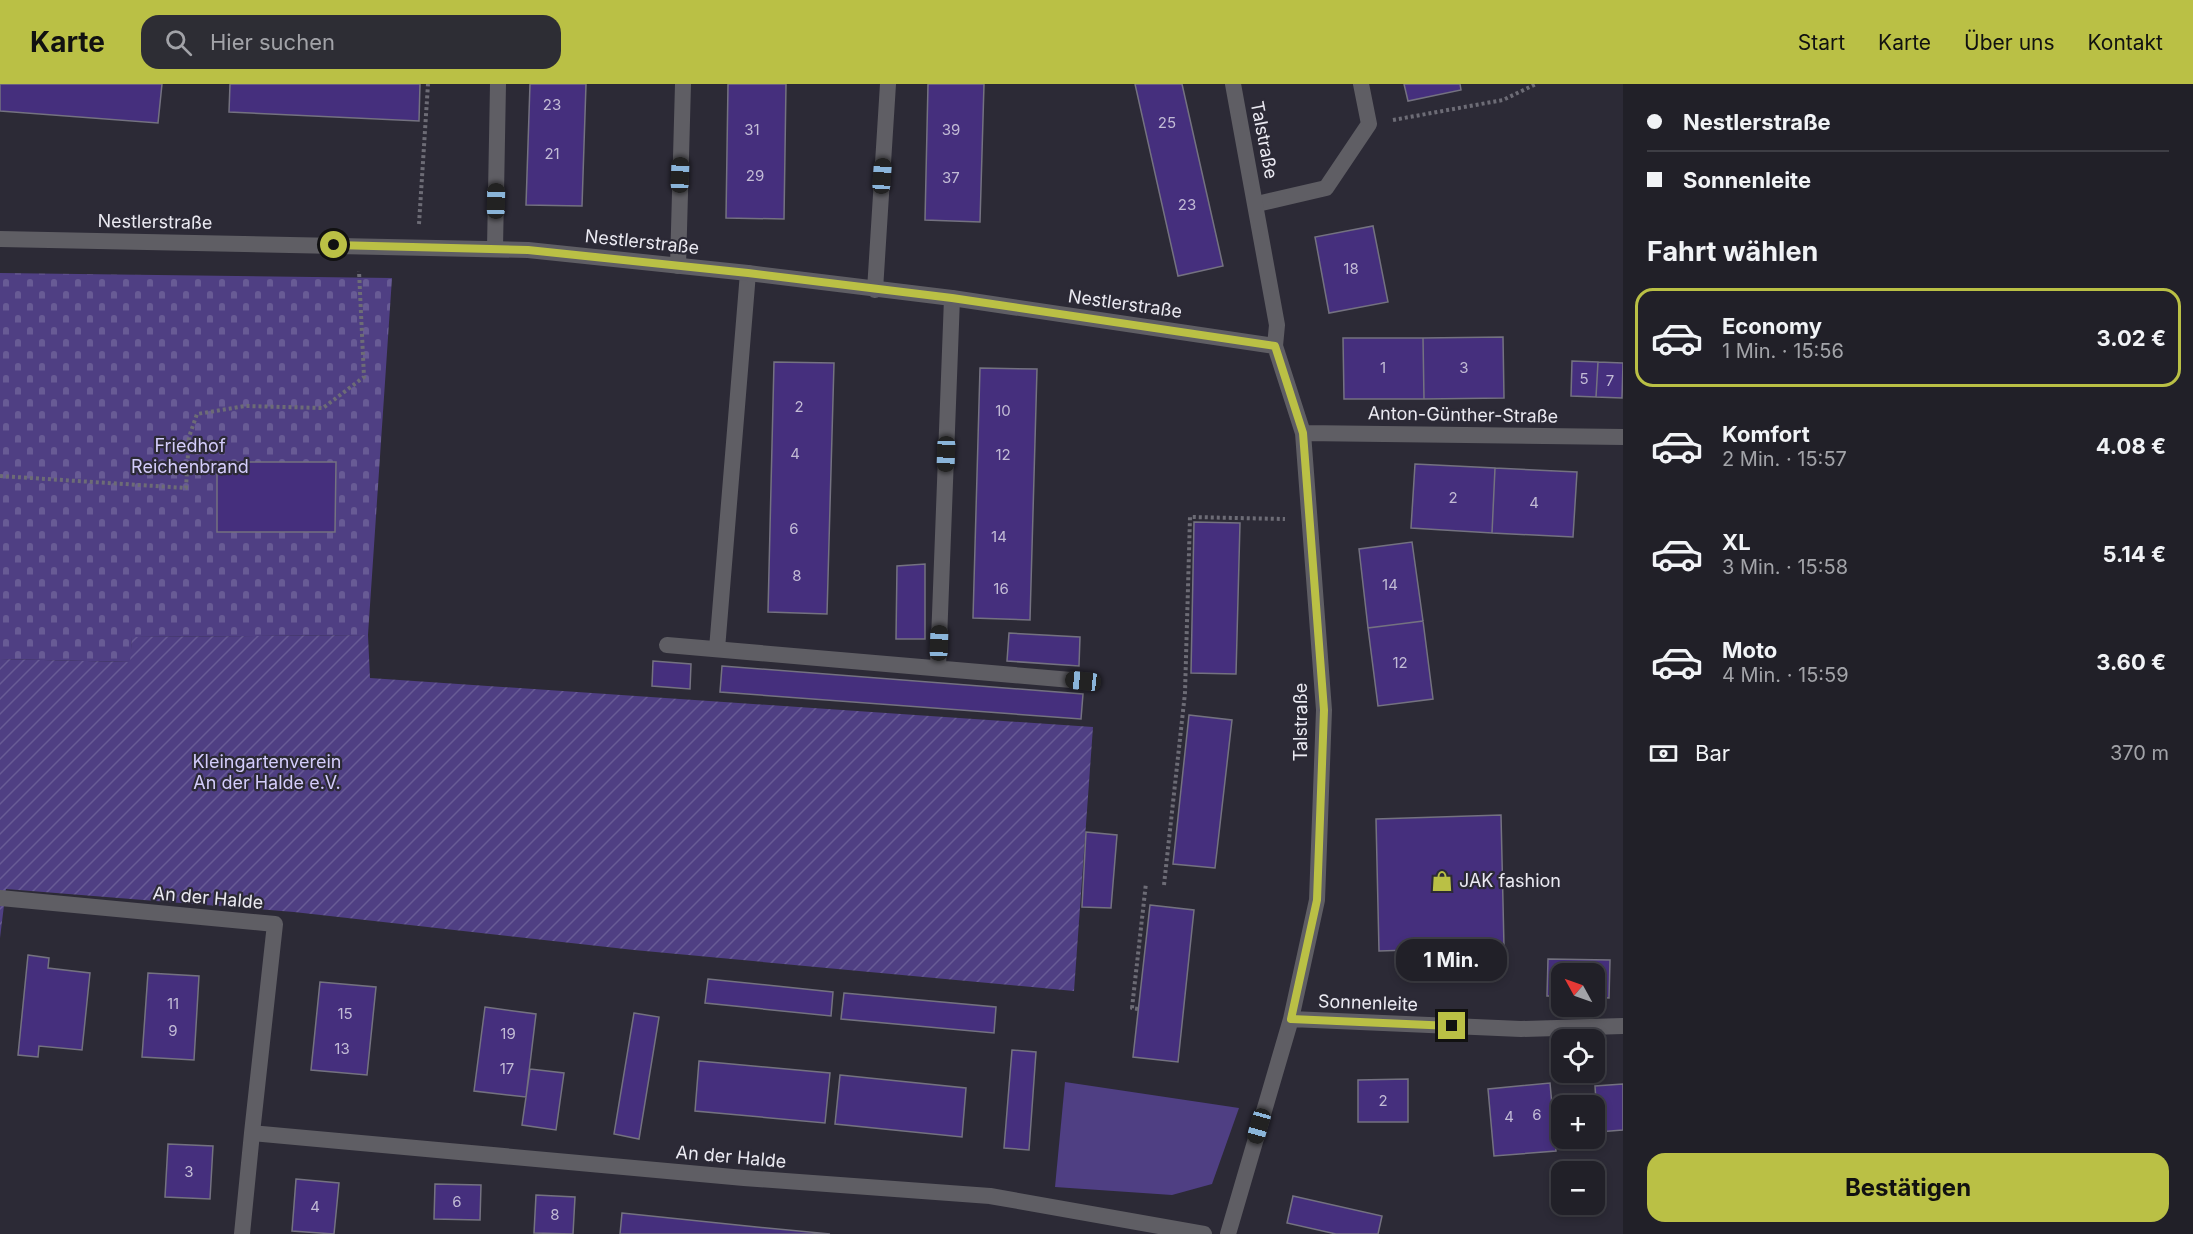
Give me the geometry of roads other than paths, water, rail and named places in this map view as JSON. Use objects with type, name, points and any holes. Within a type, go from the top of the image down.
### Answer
[{"type":"street","points":[[495,248],[498,84]]},
{"type":"street","points":[[678,266],[683,84]]},
{"type":"street","points":[[875,290],[888,84]]},
{"type":"street","name":"Talstraße","points":[[1227,1234],[1291,1019],[1317,900],[1324,710],[1303,433],[1275,346],[1277,325],[1257,204],[1233,84]]},
{"type":"street","name":"Talstraße","points":[[1257,204],[1326,188],[1369,124],[1361,84]]},
{"type":"street","name":"Nestlerstraße","points":[[0,238],[495,248],[748,273],[952,298],[1275,346]]},
{"type":"street","points":[[717,649],[748,273]]},
{"type":"street","points":[[938,667],[952,298]]},
{"type":"street","name":"Anton-Günther-Straße","points":[[1303,433],[1623,437]]},
{"type":"street","points":[[667,645],[1083,681]]},
{"type":"street","name":"An der Halde","points":[[0,898],[275,924],[242,1234]]},
{"type":"street","name":"Sonnenleite","points":[[1291,1019],[1521,1029],[1623,1026]]},
{"type":"street","name":"An der Halde","points":[[252,1133],[734,1177],[990,1196],[1204,1234]]},
{"type":"place","name":"JAK fashion","points":[[1442,881]]},
{"type":"park label","name":"Friedhof Reichenbrand","points":[[190,456]]},
{"type":"park label","name":"Kleingartenverein An der Halde e.V.","points":[[267,772]]}]
